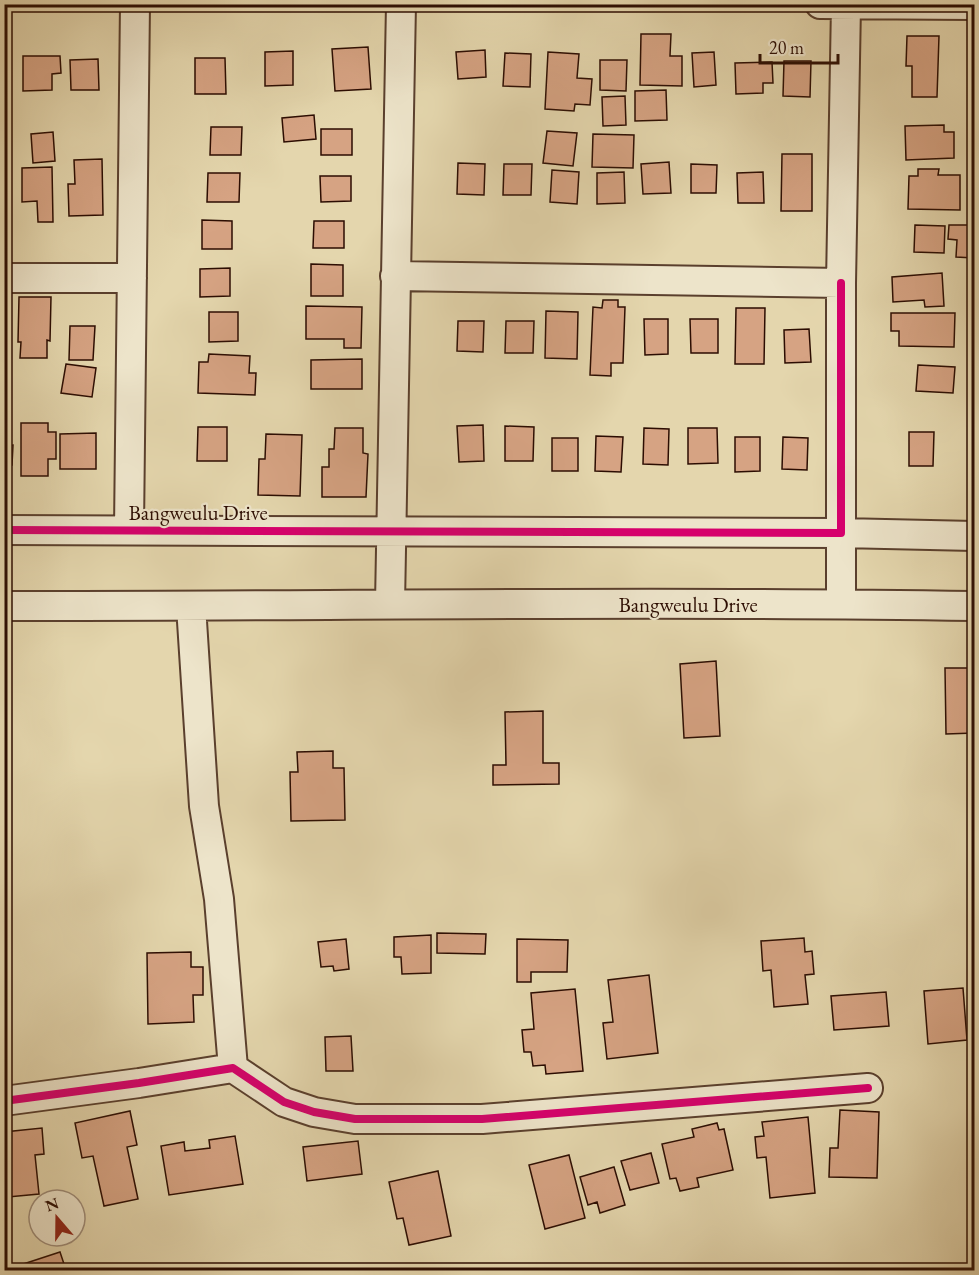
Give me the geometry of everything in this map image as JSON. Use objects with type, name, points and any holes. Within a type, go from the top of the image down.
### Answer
[{"type":"street","points":[[129,529],[135,4]]},
{"type":"street","points":[[390,604],[401,4]]},
{"type":"street","points":[[820,4],[975,5]]},
{"type":"street","points":[[841,604],[841,283],[846,5]]},
{"type":"street","points":[[395,276],[841,283]]},
{"type":"street","points":[[4,278],[132,278]]},
{"type":"street","name":"Bangweulu Drive","points":[[4,530],[841,533],[975,536]]},
{"type":"street","name":"Bangweulu Drive","points":[[4,606],[841,604],[975,606]]},
{"type":"street","points":[[191,606],[204,806],[219,899],[233,1068]]},
{"type":"street","points":[[4,1101],[233,1068],[284,1102],[314,1112],[356,1119],[482,1119],[868,1088]]},
{"type":"building","points":[[641,34],[671,34],[670,56],[682,56],[682,86],[640,85]]},
{"type":"building","points":[[907,36],[939,36],[937,97],[912,97],[912,66],[906,66]]},
{"type":"building","points":[[368,47],[371,89],[335,91],[332,49]]},
{"type":"building","points":[[485,50],[486,77],[458,79],[456,52]]},
{"type":"building","points":[[293,51],[293,85],[265,86],[265,52]]},
{"type":"building","points":[[548,52],[579,54],[577,78],[592,79],[590,105],[575,104],[574,111],[545,109]]},
{"type":"building","points":[[714,52],[716,85],[694,87],[692,53]]},
{"type":"building","points":[[505,53],[531,54],[530,87],[503,86]]},
{"type":"building","points":[[23,56],[60,56],[61,73],[52,74],[52,90],[23,91]]},
{"type":"building","points":[[195,58],[225,58],[226,94],[195,94]]},
{"type":"building","points":[[98,59],[99,90],[71,90],[70,60]]},
{"type":"building","points":[[600,60],[627,60],[626,91],[600,90]]},
{"type":"building","points":[[784,61],[811,61],[810,97],[783,96]]},
{"type":"building","points":[[772,62],[773,83],[763,83],[763,93],[736,94],[735,63]]},
{"type":"building","points":[[666,90],[667,120],[635,121],[635,91]]},
{"type":"building","points":[[625,96],[626,125],[603,126],[602,97]]},
{"type":"building","points":[[314,115],[316,139],[284,142],[282,118]]},
{"type":"building","points":[[944,125],[944,132],[954,132],[954,158],[906,160],[905,126]]},
{"type":"building","points":[[211,127],[242,127],[241,155],[210,155]]},
{"type":"building","points":[[321,129],[352,129],[352,155],[321,155]]},
{"type":"building","points":[[547,131],[577,133],[573,166],[543,163]]},
{"type":"building","points":[[53,132],[55,161],[33,163],[31,134]]},
{"type":"building","points":[[593,134],[634,135],[633,168],[592,167]]},
{"type":"building","points":[[782,154],[812,154],[812,211],[781,211]]},
{"type":"building","points":[[102,159],[103,215],[69,216],[68,184],[75,184],[74,160]]},
{"type":"building","points":[[669,162],[671,193],[643,194],[641,164]]},
{"type":"building","points":[[458,163],[485,164],[484,195],[457,194]]},
{"type":"building","points":[[504,164],[532,164],[531,195],[503,195]]},
{"type":"building","points":[[691,164],[717,165],[716,193],[691,193]]},
{"type":"building","points":[[52,167],[53,222],[38,222],[37,201],[22,202],[22,168]]},
{"type":"building","points":[[918,169],[939,169],[938,175],[960,175],[960,210],[908,209],[909,176],[918,176]]},
{"type":"building","points":[[552,170],[579,172],[577,204],[550,202]]},
{"type":"building","points":[[624,172],[625,203],[597,204],[597,173]]},
{"type":"building","points":[[763,172],[764,203],[738,203],[737,173]]},
{"type":"building","points":[[208,173],[240,173],[239,202],[207,202]]},
{"type":"building","points":[[320,176],[351,176],[351,201],[321,202]]},
{"type":"building","points":[[202,220],[232,221],[232,249],[202,249]]},
{"type":"building","points":[[314,221],[344,221],[344,248],[313,248]]},
{"type":"building","points":[[915,225],[945,226],[944,253],[914,252]]},
{"type":"building","points":[[949,225],[974,225],[974,258],[956,257],[957,240],[948,239]]},
{"type":"building","points":[[311,264],[343,265],[343,296],[311,296]]},
{"type":"building","points":[[230,268],[230,296],[200,297],[200,269]]},
{"type":"building","points":[[942,273],[944,306],[925,307],[924,300],[893,302],[892,277]]},
{"type":"building","points":[[19,297],[51,297],[50,341],[47,340],[47,358],[20,358]]},
{"type":"building","points":[[603,300],[618,300],[618,307],[625,307],[623,363],[611,363],[611,376],[590,375],[593,307],[602,308]]},
{"type":"building","points":[[306,306],[362,307],[361,348],[344,348],[344,339],[306,339]]},
{"type":"building","points":[[736,308],[765,308],[764,364],[735,364]]},
{"type":"building","points":[[546,311],[578,312],[577,359],[545,358]]},
{"type":"building","points":[[209,312],[238,312],[238,341],[209,342]]},
{"type":"building","points":[[891,313],[955,313],[954,347],[899,346],[899,331],[891,331]]},
{"type":"building","points":[[644,319],[668,319],[668,354],[645,355]]},
{"type":"building","points":[[690,319],[718,319],[718,353],[691,353]]},
{"type":"building","points":[[458,321],[484,321],[483,352],[457,351]]},
{"type":"building","points":[[506,321],[534,321],[533,353],[505,353]]},
{"type":"building","points":[[70,326],[95,326],[93,360],[69,360]]},
{"type":"building","points":[[809,329],[811,362],[785,363],[784,330]]},
{"type":"building","points":[[209,354],[250,356],[249,373],[256,373],[255,395],[198,393],[199,362],[208,362]]},
{"type":"building","points":[[362,359],[362,389],[311,389],[311,360]]},
{"type":"building","points":[[66,364],[96,368],[92,397],[61,393]]},
{"type":"building","points":[[918,365],[955,367],[953,393],[916,391]]},
{"type":"building","points":[[21,423],[48,423],[48,432],[56,432],[56,459],[48,459],[48,476],[21,476]]},
{"type":"building","points":[[483,425],[484,461],[459,462],[457,426]]},
{"type":"building","points":[[505,426],[534,427],[533,461],[505,461]]},
{"type":"building","points":[[198,427],[227,427],[227,461],[197,461]]},
{"type":"building","points":[[335,428],[363,428],[363,453],[368,454],[366,497],[322,497],[322,467],[329,467],[329,449],[334,449]]},
{"type":"building","points":[[644,428],[669,429],[668,465],[643,464]]},
{"type":"building","points":[[688,428],[717,428],[718,463],[688,464]]},
{"type":"building","points":[[909,432],[934,432],[933,466],[909,466]]},
{"type":"building","points":[[96,433],[96,469],[60,469],[60,434]]},
{"type":"building","points":[[266,434],[302,435],[300,496],[258,495],[259,459],[265,459]]},
{"type":"building","points":[[596,436],[623,437],[621,472],[595,471]]},
{"type":"building","points":[[735,437],[760,437],[760,471],[735,472]]},
{"type":"building","points":[[783,437],[808,438],[807,470],[782,469]]},
{"type":"building","points":[[552,438],[578,438],[578,471],[552,471]]},
{"type":"building","points":[[13,445],[12,465],[4,465],[4,446]]},
{"type":"building","points":[[716,661],[720,736],[684,738],[680,664]]},
{"type":"building","points":[[945,668],[974,668],[974,733],[946,734]]},
{"type":"building","points":[[543,711],[543,763],[559,763],[559,784],[493,785],[493,765],[506,765],[505,712]]},
{"type":"building","points":[[333,751],[333,768],[344,768],[345,820],[291,821],[290,772],[298,772],[297,752]]},
{"type":"building","points":[[437,933],[486,934],[485,954],[437,953]]},
{"type":"building","points":[[431,935],[431,973],[402,974],[401,957],[394,957],[394,937]]},
{"type":"building","points":[[804,938],[805,952],[812,951],[814,974],[805,975],[808,1004],[774,1007],[771,970],[763,971],[761,941]]},
{"type":"building","points":[[346,939],[349,969],[334,971],[333,966],[321,967],[318,942]]},
{"type":"building","points":[[517,939],[568,940],[567,972],[531,972],[531,982],[517,982]]},
{"type":"building","points":[[191,952],[191,967],[203,967],[203,995],[193,995],[194,1022],[148,1024],[147,953]]},
{"type":"building","points":[[649,975],[658,1053],[607,1059],[603,1023],[613,1022],[608,980]]},
{"type":"building","points":[[963,988],[967,1040],[928,1044],[924,991]]},
{"type":"building","points":[[575,989],[583,1071],[546,1074],[545,1065],[533,1066],[531,1052],[524,1052],[522,1030],[534,1029],[531,993]]},
{"type":"building","points":[[886,992],[889,1026],[834,1030],[831,996]]},
{"type":"building","points":[[351,1036],[353,1071],[326,1071],[325,1037]]},
{"type":"building","points":[[840,1110],[879,1112],[877,1178],[829,1177],[830,1148],[838,1148]]},
{"type":"building","points":[[130,1111],[137,1145],[127,1147],[138,1199],[104,1206],[93,1156],[82,1158],[75,1123]]},
{"type":"building","points":[[808,1117],[815,1193],[770,1198],[766,1157],[757,1158],[755,1137],[764,1136],[762,1122]]},
{"type":"building","points":[[717,1123],[719,1130],[724,1129],[733,1170],[697,1178],[699,1187],[680,1191],[676,1178],[670,1179],[662,1144],[694,1137],[692,1129]]},
{"type":"building","points":[[42,1128],[44,1154],[35,1155],[38,1188],[27,1188],[27,1195],[8,1197],[4,1169],[4,1132]]},
{"type":"building","points":[[235,1136],[243,1184],[169,1195],[161,1146],[184,1142],[185,1151],[210,1148],[209,1140]]},
{"type":"building","points":[[358,1141],[362,1174],[307,1181],[303,1147]]},
{"type":"building","points":[[651,1153],[659,1183],[630,1190],[621,1161]]},
{"type":"building","points":[[569,1155],[585,1218],[545,1229],[529,1165]]},
{"type":"building","points":[[614,1167],[625,1205],[600,1213],[597,1202],[588,1205],[580,1177]]},
{"type":"building","points":[[438,1171],[451,1236],[409,1245],[403,1218],[397,1219],[389,1182]]},
{"type":"building","points":[[60,1252],[66,1270],[5,1270]]},
{"type":"waterway","points":[[898,1270],[906,1270]]},
{"type":"cycle path","points":[[4,530],[841,533],[841,283]]},
{"type":"cycle path","points":[[4,1101],[233,1068],[284,1102],[314,1112],[355,1119],[482,1119],[868,1088]]}]
